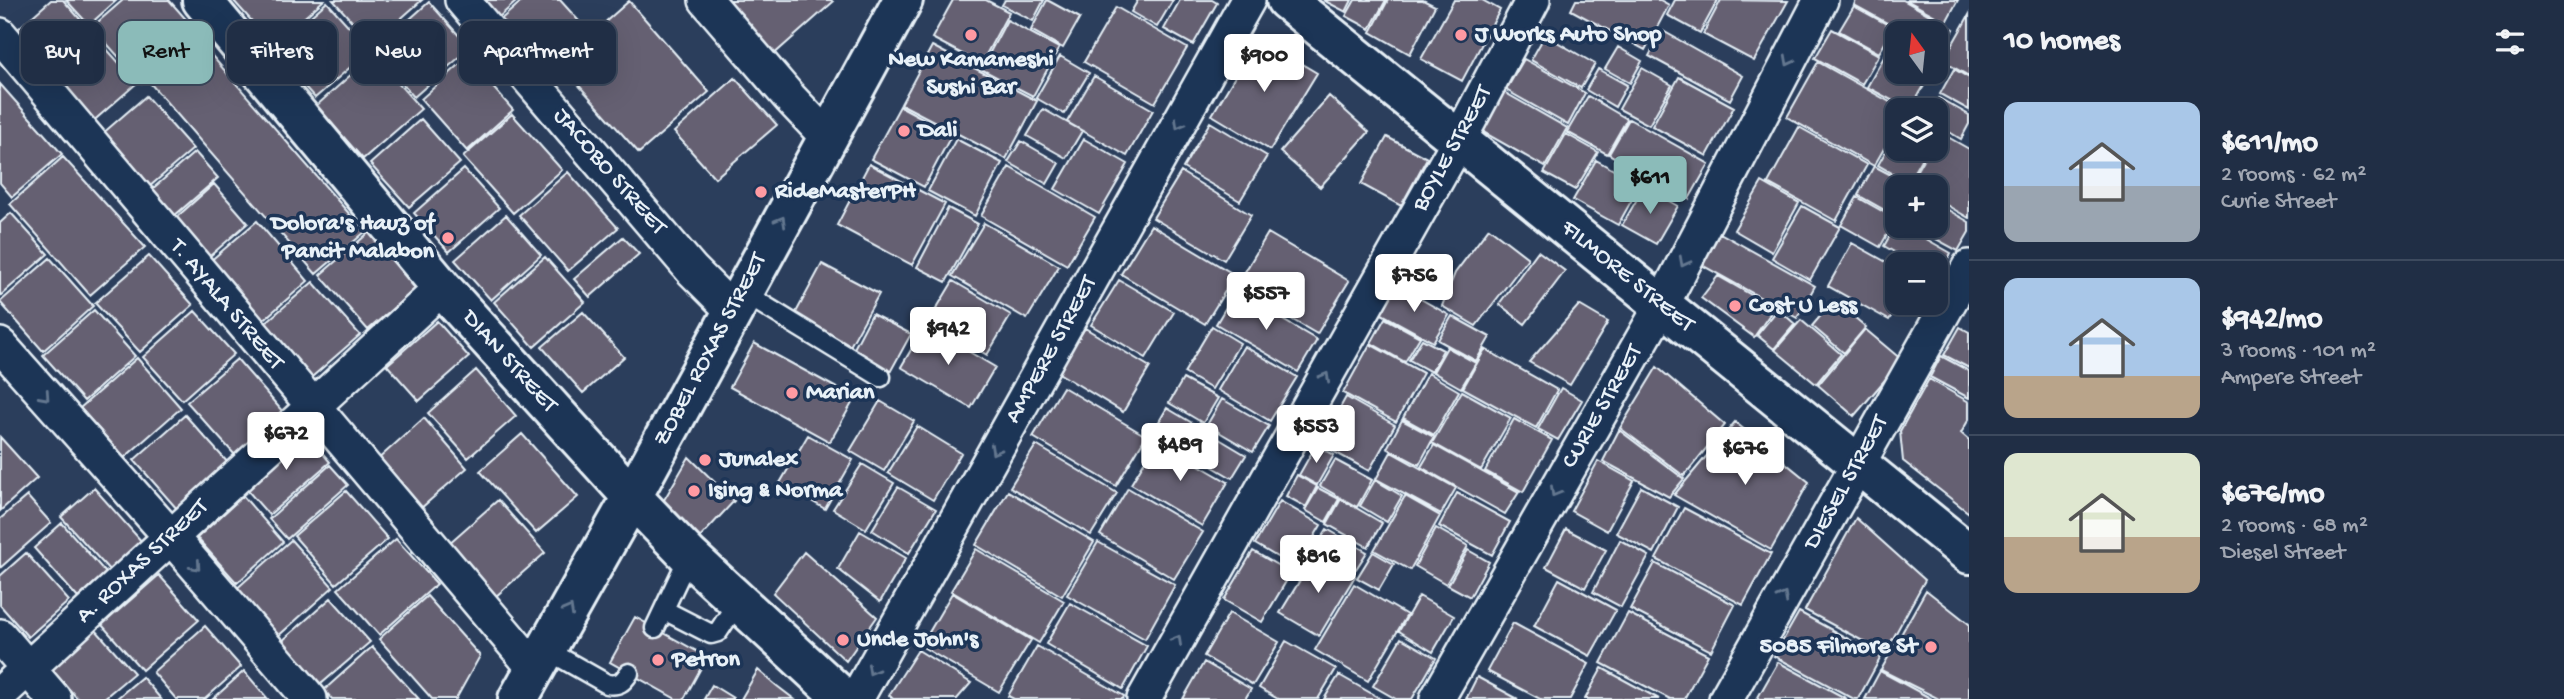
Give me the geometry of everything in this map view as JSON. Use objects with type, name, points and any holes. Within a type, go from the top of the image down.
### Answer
[{"type":"street","name":"DIAN STREET","points":[[202,0],[442,288],[632,497],[689,556],[844,699]]},
{"type":"street","name":"JACOBO STREET","points":[[462,0],[692,270],[737,301]]},
{"type":"street","points":[[706,0],[789,98],[827,137]]},
{"type":"street","name":"ZOBEL ROXAS STREET","points":[[534,673],[903,0]]},
{"type":"street","name":"AMPERE STREET","points":[[856,699],[1248,0]]},
{"type":"street","name":"FILMORE STREET","points":[[1286,0],[1969,554]]},
{"type":"street","name":"BOYLE STREET","points":[[1144,699],[1459,140],[1533,0]]},
{"type":"street","name":"CURIE STREET","points":[[1437,699],[1662,305],[1821,0]]},
{"type":"street","name":"T. AYALA STREET","points":[[0,35],[534,673]]},
{"type":"street","name":"DIESEL STREET","points":[[1726,699],[1969,267]]},
{"type":"street","name":"A. ROXAS STREET","points":[[0,694],[442,288]]},
{"type":"street","points":[[0,345],[171,537],[310,699]]},
{"type":"street","points":[[0,636],[54,699]]},
{"type":"lane","points":[[737,301],[881,377]]},
{"type":"lane","points":[[655,628],[689,556]]},
{"type":"lane","points":[[664,610],[711,634],[719,632],[739,600]]},
{"type":"lane","points":[[534,673],[615,685],[623,682],[629,673]]},
{"type":"building","points":[[51,0],[63,0],[82,21],[27,21]]},
{"type":"building","points":[[66,0],[117,0],[93,21],[85,21]]},
{"type":"building","points":[[123,0],[169,0],[187,21],[118,21],[118,56],[104,40],[104,21],[99,21]]},
{"type":"building","points":[[233,0],[324,0],[300,21],[252,21]]},
{"type":"building","points":[[333,0],[422,0],[398,21],[352,21]]},
{"type":"building","points":[[465,0],[518,0],[495,21],[484,21]]},
{"type":"building","points":[[523,0],[560,0],[579,21],[499,21]]},
{"type":"building","points":[[723,0],[831,0],[833,2],[772,56]]},
{"type":"building","points":[[953,0],[986,0],[1009,12],[981,64],[932,38]]},
{"type":"building","points":[[1005,0],[1044,0],[1033,21],[1002,5]]},
{"type":"building","points":[[1047,0],[1080,18],[1063,48],[1031,30]]},
{"type":"building","points":[[1138,0],[1173,0],[1157,27],[1131,12]]},
{"type":"building","points":[[1180,0],[1212,0],[1217,3],[1193,45],[1164,29]]},
{"type":"building","points":[[1323,0],[1352,0],[1346,12]]},
{"type":"building","points":[[1355,0],[1386,0],[1370,29],[1346,16]]},
{"type":"building","points":[[1388,0],[1423,0],[1435,6],[1410,54],[1371,32]]},
{"type":"building","name":"J Works Auto Shop","points":[[1454,0],[1482,0],[1500,10],[1462,81],[1421,59]]},
{"type":"building","points":[[1576,0],[1660,0],[1669,5],[1645,50],[1571,10]]},
{"type":"building","points":[[1675,0],[1718,0],[1700,33],[1667,15]]},
{"type":"building","points":[[1721,0],[1788,1],[1754,61],[1703,34]]},
{"type":"building","points":[[1856,0],[1903,0],[1940,21],[1885,22],[1854,5]]},
{"type":"building","points":[[1906,0],[1958,0],[1944,21]]},
{"type":"building","points":[[629,1],[709,92],[639,153],[578,84],[616,84],[616,21],[606,21]]},
{"type":"building","points":[[327,2],[351,29],[351,67],[337,79],[337,21],[305,21]]},
{"type":"building","points":[[429,2],[459,36],[459,58],[445,70],[445,21],[408,21]]},
{"type":"building","points":[[1854,6],[1885,23],[1885,43],[1879,53],[1839,31]]},
{"type":"building","points":[[1116,7],[1187,48],[1155,103],[1084,62]]},
{"type":"building","points":[[1969,15],[1969,76],[1948,64],[1948,52]]},
{"type":"building","points":[[1007,20],[1059,48],[1033,96],[981,69]]},
{"type":"building","points":[[21,26],[21,46],[11,35]]},
{"type":"building","points":[[1948,26],[1954,29],[1948,39]]},
{"type":"building","points":[[1832,29],[1879,55],[1862,84],[1815,58]]},
{"type":"building","points":[[1663,31],[1743,76],[1730,100],[1649,56]]},
{"type":"building","points":[[1545,35],[1595,64],[1581,88],[1531,60]]},
{"type":"building","points":[[1258,38],[1317,73],[1270,150],[1212,115]]},
{"type":"building","points":[[104,46],[118,62],[118,84],[136,84],[90,124],[54,84],[104,84]]},
{"type":"building","points":[[932,46],[1037,101],[1006,159],[901,104]]},
{"type":"building","points":[[1618,47],[1642,61],[1630,83],[1605,69]]},
{"type":"building","points":[[1885,55],[1885,84],[1925,84],[1917,98],[1888,98],[1867,87]]},
{"type":"building","points":[[1060,56],[1089,73],[1064,114],[1036,98]]},
{"type":"building","points":[[213,57],[227,73],[227,84],[236,84],[365,232],[316,274],[151,84],[213,84]]},
{"type":"building","points":[[1524,59],[1585,93],[1568,125],[1506,90]]},
{"type":"building","points":[[1818,62],[1885,99],[1885,147],[1874,166],[1787,117]]},
{"type":"building","points":[[459,65],[459,84],[490,84],[513,110],[467,151],[421,99],[438,84],[445,84],[445,78]]},
{"type":"building","points":[[1642,68],[1672,85],[1649,125],[1619,109]]},
{"type":"building","points":[[1598,69],[1627,85],[1615,107],[1586,90]]},
{"type":"building","points":[[1954,69],[1969,78],[1969,110],[1940,94]]},
{"type":"building","points":[[351,75],[351,84],[399,84],[421,109],[363,159],[316,106]]},
{"type":"building","points":[[1094,76],[1153,110],[1127,156],[1067,122]]},
{"type":"building","points":[[1679,77],[1734,107],[1707,156],[1652,126]]},
{"type":"building","points":[[735,78],[777,125],[715,178],[674,132]]},
{"type":"building","points":[[0,84],[62,154],[12,197],[0,183]]},
{"type":"building","points":[[302,84],[331,84],[315,98]]},
{"type":"building","points":[[403,84],[429,84],[414,97]]},
{"type":"building","points":[[1502,91],[1567,128],[1545,167],[1480,130]]},
{"type":"building","points":[[146,96],[193,149],[149,187],[102,134]]},
{"type":"building","points":[[1329,96],[1369,132],[1320,187],[1280,152]]},
{"type":"building","points":[[1588,96],[1627,119],[1607,154],[1567,132]]},
{"type":"building","points":[[1948,103],[1969,115],[1969,124],[1961,139],[1948,131]]},
{"type":"building","points":[[900,106],[952,134],[924,187],[871,159]]},
{"type":"building","points":[[1043,109],[1082,131],[1066,158],[1027,136]]},
{"type":"building","points":[[512,114],[562,170],[513,213],[463,157]]},
{"type":"building","points":[[421,119],[460,163],[409,207],[370,164]]},
{"type":"building","points":[[1629,119],[1709,164],[1689,199],[1609,154]]},
{"type":"building","points":[[1210,122],[1267,156],[1240,201],[1183,168]]},
{"type":"building","points":[[1799,127],[1867,165],[1836,221],[1768,183]]},
{"type":"building","points":[[1566,134],[1598,152],[1575,190],[1544,173]]},
{"type":"building","points":[[1387,137],[1427,158],[1401,206],[1361,184]]},
{"type":"building","points":[[1948,137],[1969,149],[1969,218],[1948,206],[1948,175],[1914,175],[1922,161],[1948,161]]},
{"type":"building","points":[[956,139],[1002,163],[975,216],[928,191]]},
{"type":"building","points":[[1084,139],[1128,164],[1099,214],[1055,189]]},
{"type":"building","points":[[1021,141],[1059,163],[1047,184],[1008,162]]},
{"type":"building","points":[[195,152],[218,178],[174,216],[151,190]]},
{"type":"building","points":[[1885,152],[1885,161],[1920,161],[1912,175],[1896,175],[1878,165]]},
{"type":"building","points":[[63,157],[145,247],[90,295],[10,204]]},
{"type":"building","points":[[1596,160],[1640,185],[1618,225],[1573,200]]},
{"type":"building","points":[[869,164],[945,204],[912,265],[837,225]]},
{"type":"building","points":[[1874,166],[1891,175],[1885,175],[1885,210],[1858,195]]},
{"type":"building","points":[[1009,167],[1095,217],[1067,265],[981,216]]},
{"type":"building","points":[[464,169],[499,208],[449,252],[414,213]]},
{"type":"building","points":[[568,172],[618,228],[568,271],[519,215]]},
{"type":"building","points":[[1181,172],[1251,215],[1224,260],[1153,218]]},
{"type":"building","points":[[1762,182],[1799,203],[1772,252],[1734,230]]},
{"type":"building","points":[[214,184],[248,223],[203,262],[170,223]]},
{"type":"building","points":[[1644,187],[1678,206],[1656,244],[1622,225]]},
{"type":"building","points":[[1857,197],[1885,213],[1885,238],[1880,247],[1841,225]]},
{"type":"building","points":[[1802,206],[1840,227],[1810,280],[1772,258]]},
{"type":"building","points":[[948,208],[978,224],[946,282],[917,267]]},
{"type":"building","points":[[1948,210],[1969,222],[1969,232],[1958,251],[1934,238],[1948,238]]},
{"type":"building","points":[[11,213],[48,254],[0,296],[0,223]]},
{"type":"building","points":[[506,215],[541,255],[491,300],[455,260]]},
{"type":"building","points":[[257,221],[308,281],[261,322],[209,262]]},
{"type":"building","points":[[984,223],[1059,266],[1027,319],[952,276]]},
{"type":"building","points":[[1151,225],[1235,275],[1205,324],[1121,274]]},
{"type":"building","points":[[1489,228],[1528,258],[1476,326],[1442,306],[1455,273]]},
{"type":"building","points":[[373,229],[421,284],[368,330],[320,275]]},
{"type":"building","points":[[1268,233],[1349,281],[1317,334],[1236,287]]},
{"type":"building","points":[[1720,233],[1815,286],[1797,318],[1702,265]]},
{"type":"building","points":[[623,237],[639,254],[590,297],[574,279]]},
{"type":"building","points":[[1889,238],[1924,238],[1951,253],[1948,258],[1948,252],[1894,252],[1884,246]]},
{"type":"building","points":[[1852,243],[1885,261],[1885,315],[1892,315],[1889,320],[1828,286]]},
{"type":"building","points":[[1538,251],[1565,271],[1525,324],[1499,304]]},
{"type":"building","points":[[149,256],[193,305],[140,352],[95,303]]},
{"type":"building","points":[[545,257],[585,302],[534,347],[494,302]]},
{"type":"building","points":[[50,258],[93,306],[43,351],[0,302]]},
{"type":"building","points":[[822,264],[879,294],[849,348],[793,318]]},
{"type":"building","points":[[1718,276],[1767,304],[1763,309],[1770,314],[1754,337],[1701,298]]},
{"type":"building","points":[[1119,280],[1174,312],[1146,358],[1091,325]]},
{"type":"building","points":[[953,281],[1011,315],[987,355],[929,321]]},
{"type":"building","points":[[313,282],[360,335],[305,383],[258,329]]},
{"type":"building","points":[[1396,285],[1449,315],[1433,342],[1380,313]]},
{"type":"building","points":[[1235,292],[1317,340],[1298,372],[1216,324]]},
{"type":"building","points":[[1834,300],[1866,327],[1844,353],[1812,326]]},
{"type":"building","points":[[1579,305],[1608,322],[1570,385],[1529,362]]},
{"type":"building","points":[[1778,309],[1795,324],[1774,349],[1757,335]]},
{"type":"building","points":[[94,310],[135,356],[84,401],[43,355]]},
{"type":"building","points":[[195,311],[234,354],[182,400],[143,357]]},
{"type":"building","points":[[583,312],[624,357],[583,393],[542,347]]},
{"type":"building","points":[[872,314],[911,334],[888,376],[850,356]]},
{"type":"building","points":[[1452,316],[1490,337],[1476,361],[1438,340]]},
{"type":"building","points":[[1385,318],[1420,337],[1405,362],[1371,343]]},
{"type":"building","points":[[1801,320],[1841,354],[1816,384],[1775,350]]},
{"type":"building","points":[[437,321],[469,357],[419,401],[387,365]]},
{"type":"building","points":[[925,326],[995,367],[971,408],[901,367]]},
{"type":"building","points":[[1212,326],[1240,343],[1212,389],[1184,373]]},
{"type":"building","points":[[1960,327],[1969,332],[1969,368],[1944,355]]},
{"type":"building","points":[[1085,328],[1150,367],[1123,412],[1057,372]]},
{"type":"building","points":[[1865,329],[1902,360],[1854,416],[1818,385]]},
{"type":"building","points":[[1422,339],[1443,350],[1431,372],[1409,360]]},
{"type":"building","name":"Marian","points":[[754,343],[855,398],[830,442],[730,387]]},
{"type":"building","points":[[1370,344],[1423,373],[1396,422],[1343,393]]},
{"type":"building","points":[[1244,346],[1297,377],[1270,421],[1218,390]]},
{"type":"building","points":[[1447,347],[1476,363],[1461,388],[1433,372]]},
{"type":"building","points":[[1485,349],[1557,390],[1536,428],[1463,388]]},
{"type":"building","points":[[1941,356],[1969,371],[1969,398],[1930,377]]},
{"type":"building","points":[[137,358],[181,408],[124,458],[80,408]]},
{"type":"building","points":[[237,359],[283,412],[235,455],[187,402]]},
{"type":"building","points":[[1657,367],[1725,425],[1684,476],[1620,428]]},
{"type":"building","points":[[476,370],[516,416],[468,458],[428,413]]},
{"type":"building","points":[[1428,373],[1459,391],[1434,435],[1403,418]]},
{"type":"building","points":[[1183,379],[1218,398],[1203,423],[1169,403]]},
{"type":"building","points":[[1929,379],[1969,402],[1969,419],[1961,433],[1969,440],[1969,513],[1903,461],[1900,431]]},
{"type":"building","points":[[1063,387],[1146,436],[1116,486],[1033,437]]},
{"type":"building","points":[[1561,388],[1582,400],[1558,440],[1538,429]]},
{"type":"building","points":[[1462,391],[1511,418],[1481,470],[1432,443]]},
{"type":"building","points":[[1346,397],[1395,425],[1369,471],[1320,444]]},
{"type":"building","points":[[1222,399],[1269,426],[1253,452],[1207,425]]},
{"type":"building","points":[[880,401],[914,421],[884,471],[850,451]]},
{"type":"building","points":[[1167,408],[1246,455],[1232,478],[1153,432]]},
{"type":"building","points":[[185,415],[229,464],[177,509],[134,460]]},
{"type":"building","points":[[424,418],[467,468],[420,509],[376,461]]},
{"type":"building","points":[[1514,419],[1552,440],[1523,492],[1485,471]]},
{"type":"building","points":[[1402,420],[1434,437],[1419,465],[1387,448]]},
{"type":"building","points":[[1735,422],[1809,482],[1771,550],[1674,495]]},
{"type":"building","points":[[917,426],[961,453],[933,500],[888,473]]},
{"type":"building","points":[[302,429],[330,462],[269,515],[241,483]]},
{"type":"building","points":[[1619,430],[1684,479],[1669,497],[1603,461]]},
{"type":"building","points":[[522,434],[578,497],[536,533],[480,471]]},
{"type":"building","points":[[808,435],[853,460],[825,509],[780,483]]},
{"type":"building","points":[[0,437],[37,478],[0,511]]},
{"type":"building","points":[[1157,441],[1228,482],[1202,526],[1131,484]]},
{"type":"building","points":[[1036,445],[1117,493],[1091,535],[1010,487]]},
{"type":"building","points":[[1316,445],[1334,455],[1317,485],[1299,475]]},
{"type":"building","points":[[1434,445],[1519,492],[1505,514],[1421,467]]},
{"type":"building","points":[[1391,452],[1456,488],[1441,514],[1376,479]]},
{"type":"building","points":[[689,457],[734,501],[697,541],[661,505]]},
{"type":"building","points":[[1335,460],[1372,480],[1357,507],[1320,486]]},
{"type":"building","points":[[1598,461],[1634,481],[1607,531],[1571,511]]},
{"type":"building","points":[[862,464],[894,483],[866,529],[833,509]]},
{"type":"building","points":[[330,465],[348,485],[287,539],[269,519]]},
{"type":"building","points":[[1297,475],[1317,486],[1306,507],[1286,496]]},
{"type":"building","points":[[1375,480],[1402,496],[1387,522],[1360,506]]},
{"type":"building","points":[[898,487],[936,509],[909,553],[872,530]]},
{"type":"building","points":[[1641,487],[1678,507],[1654,553],[1616,533]]},
{"type":"building","points":[[94,488],[143,543],[111,572],[61,517]]},
{"type":"building","points":[[1128,488],[1203,532],[1174,579],[1100,535]]},
{"type":"building","points":[[1318,488],[1339,499],[1326,522],[1305,510]]},
{"type":"building","points":[[346,491],[388,539],[336,584],[294,536]]},
{"type":"building","points":[[1008,491],[1094,542],[1062,596],[976,545]]},
{"type":"building","points":[[1457,493],[1510,522],[1492,555],[1439,526]]},
{"type":"building","points":[[27,496],[51,523],[0,568],[0,519]]},
{"type":"building","points":[[243,496],[283,542],[237,583],[197,538]]},
{"type":"building","points":[[1405,496],[1440,516],[1410,570],[1374,550]]},
{"type":"building","points":[[1341,499],[1382,523],[1368,547],[1327,524]]},
{"type":"building","points":[[498,500],[545,553],[495,597],[448,544]]},
{"type":"building","points":[[1280,501],[1321,525],[1296,568],[1255,544]]},
{"type":"building","points":[[1684,508],[1771,554],[1743,605],[1656,559]]},
{"type":"building","points":[[1856,518],[1925,580],[1885,653],[1805,610]]},
{"type":"building","points":[[62,523],[106,573],[78,598],[34,548]]},
{"type":"building","points":[[1436,528],[1468,546],[1446,584],[1415,566]]},
{"type":"building","points":[[1327,529],[1367,552],[1356,569],[1316,547]]},
{"type":"building","points":[[1566,529],[1606,550],[1585,588],[1546,567]]},
{"type":"building","points":[[860,531],[906,558],[880,602],[838,569]]},
{"type":"building","points":[[396,539],[437,584],[379,635],[338,589]]},
{"type":"building","points":[[291,540],[333,587],[276,638],[234,591]]},
{"type":"building","points":[[1620,540],[1649,556],[1621,607],[1593,592]]},
{"type":"building","points":[[1098,542],[1175,585],[1145,639],[1067,595]]},
{"type":"building","points":[[976,549],[1064,601],[1039,643],[951,591]]},
{"type":"building","points":[[1468,550],[1489,562],[1470,597],[1448,585]]},
{"type":"building","points":[[1253,551],[1291,573],[1262,622],[1224,600]]},
{"type":"building","points":[[804,552],[877,617],[846,661],[773,593]]},
{"type":"building","points":[[1373,552],[1394,564],[1379,590],[1357,578]]},
{"type":"building","points":[[26,553],[69,601],[28,637],[0,605],[0,576]]},
{"type":"building","points":[[1316,554],[1355,576],[1319,636],[1280,613]]},
{"type":"building","points":[[1655,563],[1735,605],[1711,651],[1630,609]]},
{"type":"building","points":[[159,575],[199,620],[142,670],[102,625]]},
{"type":"building","points":[[1559,579],[1616,610],[1590,656],[1534,626]]},
{"type":"building","points":[[1354,584],[1407,615],[1368,681],[1315,650]]},
{"type":"building","name":"5085 Filmore St","points":[[1926,590],[1969,624],[1969,699],[1939,699],[1881,670]]},
{"type":"building","points":[[952,593],[1031,640],[999,692],[921,646]]},
{"type":"building","points":[[427,596],[480,656],[456,699],[432,699],[379,639]]},
{"type":"building","points":[[1419,596],[1454,616],[1433,652],[1399,631]]},
{"type":"building","points":[[331,598],[370,642],[321,684],[282,641]]},
{"type":"building","points":[[1070,603],[1147,646],[1123,689],[1046,644]]},
{"type":"building","points":[[1799,612],[1881,657],[1858,699],[1774,656]]},
{"type":"building","points":[[1229,613],[1279,642],[1253,685],[1204,656]]},
{"type":"building","points":[[1628,613],[1708,655],[1684,699],[1670,699],[1601,663]]},
{"type":"building","name":"Petron","points":[[635,617],[707,657],[684,699],[676,699],[610,662]]},
{"type":"building","points":[[1513,623],[1589,664],[1570,699],[1540,699],[1487,671]]},
{"type":"building","points":[[205,626],[241,667],[205,699],[176,699],[153,672]]},
{"type":"building","points":[[95,629],[134,673],[103,699],[78,699],[50,668]]},
{"type":"building","points":[[1401,638],[1436,658],[1412,699],[1396,699],[1373,686]]},
{"type":"building","points":[[1286,641],[1336,669],[1318,699],[1278,699],[1259,688]]},
{"type":"building","points":[[1037,646],[1124,696],[1123,699],[1014,699],[1008,696]]},
{"type":"building","points":[[372,647],[419,699],[332,699],[324,690]]},
{"type":"building","points":[[918,650],[971,683],[957,699],[893,699],[889,695]]},
{"type":"building","points":[[1204,662],[1251,689],[1245,699],[1183,699]]},
{"type":"building","points":[[1778,662],[1847,699],[1757,699]]},
{"type":"building","points":[[1602,668],[1659,699],[1585,699]]},
{"type":"building","points":[[758,670],[777,686],[794,699],[741,699]]},
{"type":"building","points":[[244,671],[268,699],[213,699]]},
{"type":"building","points":[[1880,671],[1932,699],[1865,699]]},
{"type":"building","points":[[1339,675],[1381,699],[1324,699]]},
{"type":"building","points":[[142,677],[161,699],[116,699]]},
{"type":"building","points":[[1477,677],[1518,699],[1466,699]]},
{"type":"building","points":[[712,685],[733,698],[733,699],[704,699]]},
{"type":"place","name":"New Kamameshi Sushi Bar","points":[[971,35]]},
{"type":"place","name":"J Works Auto Shop","points":[[1461,35]]},
{"type":"place","name":"Dali","points":[[904,131]]},
{"type":"place","name":"RideMasterPH","points":[[761,192]]},
{"type":"place","name":"Dolora's Hauz of Pancit Malabon","points":[[448,238]]},
{"type":"place","name":"Cost U Less","points":[[1735,306]]},
{"type":"place","name":"Marian","points":[[792,393]]},
{"type":"place","name":"Junalex","points":[[705,460]]},
{"type":"place","name":"Ising & Norma","points":[[694,491]]},
{"type":"place","name":"Uncle John's","points":[[843,640]]},
{"type":"place","name":"5085 Filmore St","points":[[1931,647]]},
{"type":"place","name":"Petron","points":[[658,660]]}]
